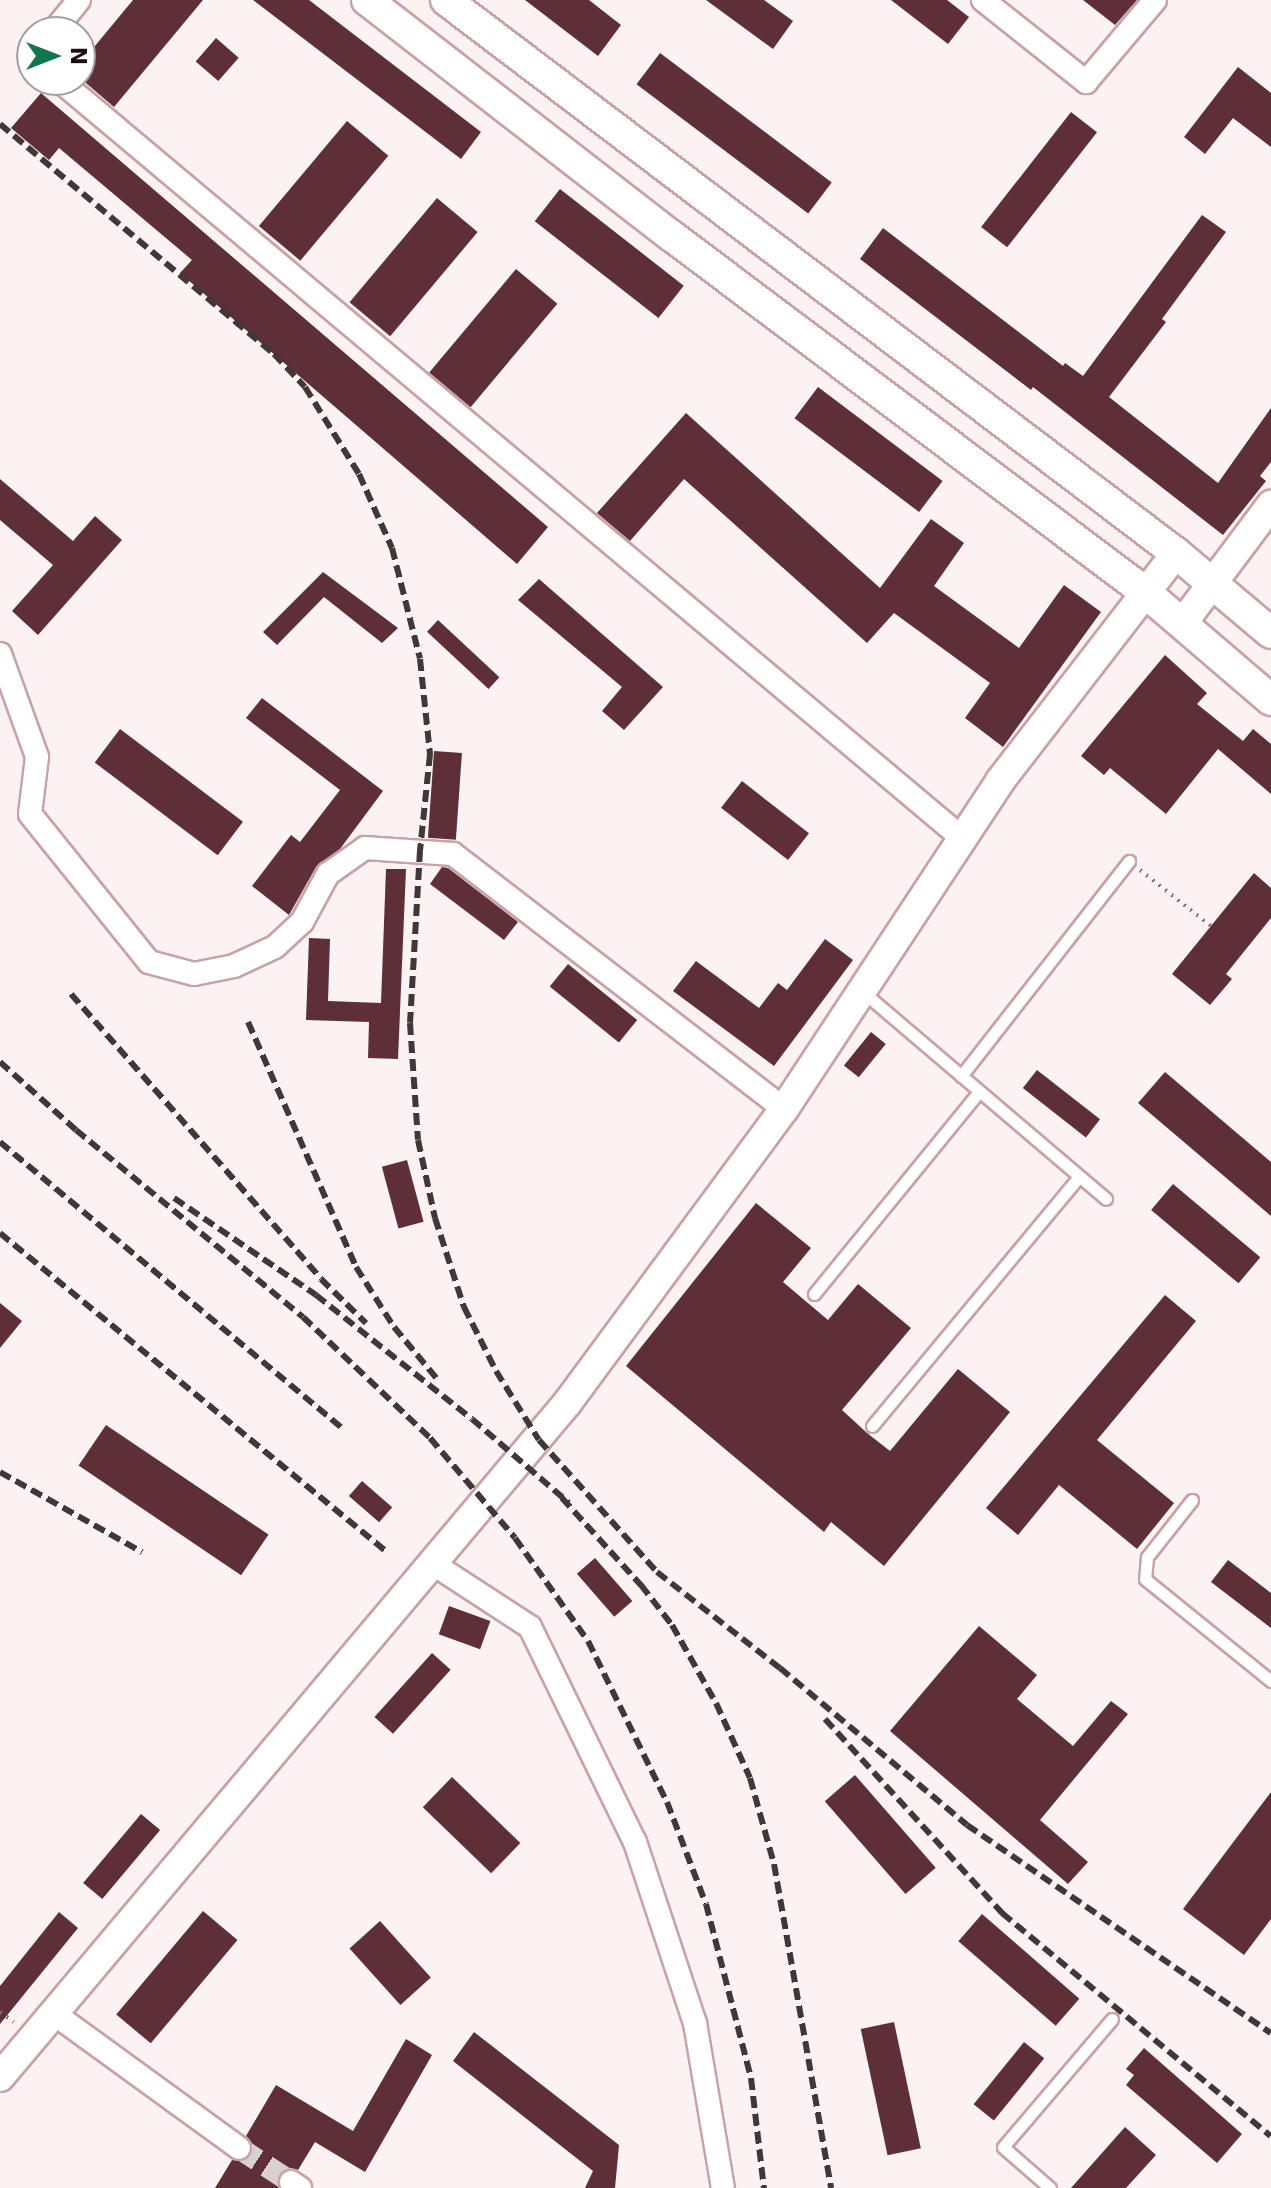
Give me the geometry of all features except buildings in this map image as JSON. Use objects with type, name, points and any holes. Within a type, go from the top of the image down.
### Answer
[{"type":"main road","points":[[367,0],[673,237],[1145,592],[1271,700]]},
{"type":"main road","points":[[446,0],[1176,553],[1271,633]]},
{"type":"street","points":[[66,16],[79,0]]},
{"type":"street","points":[[983,0],[1086,82],[1155,0]]},
{"type":"street","points":[[78,96],[962,838]]},
{"type":"street","points":[[1182,624],[1271,505]]},
{"type":"street","points":[[0,2077],[56,2015],[435,1565],[568,1402],[784,1109],[962,838],[1036,732],[1176,553]]},
{"type":"street","points":[[0,654],[37,757],[30,814],[149,962],[194,974],[234,966],[275,947],[302,922],[328,874],[365,848],[453,854],[784,1109]]},
{"type":"street","points":[[435,1565],[530,1627],[635,1842],[695,2023],[723,2188]]},
{"type":"street","points":[[56,2015],[239,2148]]},
{"type":"lane","points":[[961,1076],[1129,861]]},
{"type":"lane","points":[[861,991],[1106,1199]]},
{"type":"lane","points":[[814,1294],[979,1092]]},
{"type":"lane","points":[[872,1426],[1079,1177]]},
{"type":"lane","points":[[1192,1500],[1147,1557],[1145,1579],[1271,1681]]},
{"type":"lane","points":[[1050,2188],[1003,2147],[1112,2019]]},
{"type":"path","points":[[1129,861],[1211,926]]},
{"type":"tunnel","points":[[239,2148],[291,2182]]},
{"type":"railway","points":[[0,124],[274,354],[305,387],[359,474],[392,548],[420,659],[430,754],[420,850],[410,1023],[418,1140],[435,1218],[464,1307],[496,1371],[539,1440],[657,1572],[780,1668],[967,1825],[1271,2033]]},
{"type":"railway","points":[[71,994],[321,1279],[366,1323]]},
{"type":"railway","points":[[248,1022],[356,1267],[394,1327],[438,1380]]},
{"type":"railway","points":[[0,1062],[76,1130],[303,1317],[430,1438],[515,1538],[588,1641],[667,1802],[706,1904],[751,2078],[764,2188]]},
{"type":"railway","points":[[0,1142],[343,1429]]},
{"type":"railway","points":[[174,1198],[316,1295],[472,1419],[569,1503]]},
{"type":"railway","points":[[0,1233],[387,1552]]},
{"type":"railway","points":[[0,1472],[142,1552]]},
{"type":"railway","points":[[562,1498],[641,1585],[672,1625],[716,1703],[750,1778],[774,1864],[831,2188]]},
{"type":"railway","points":[[825,1719],[1002,1913],[1271,2136]]}]
